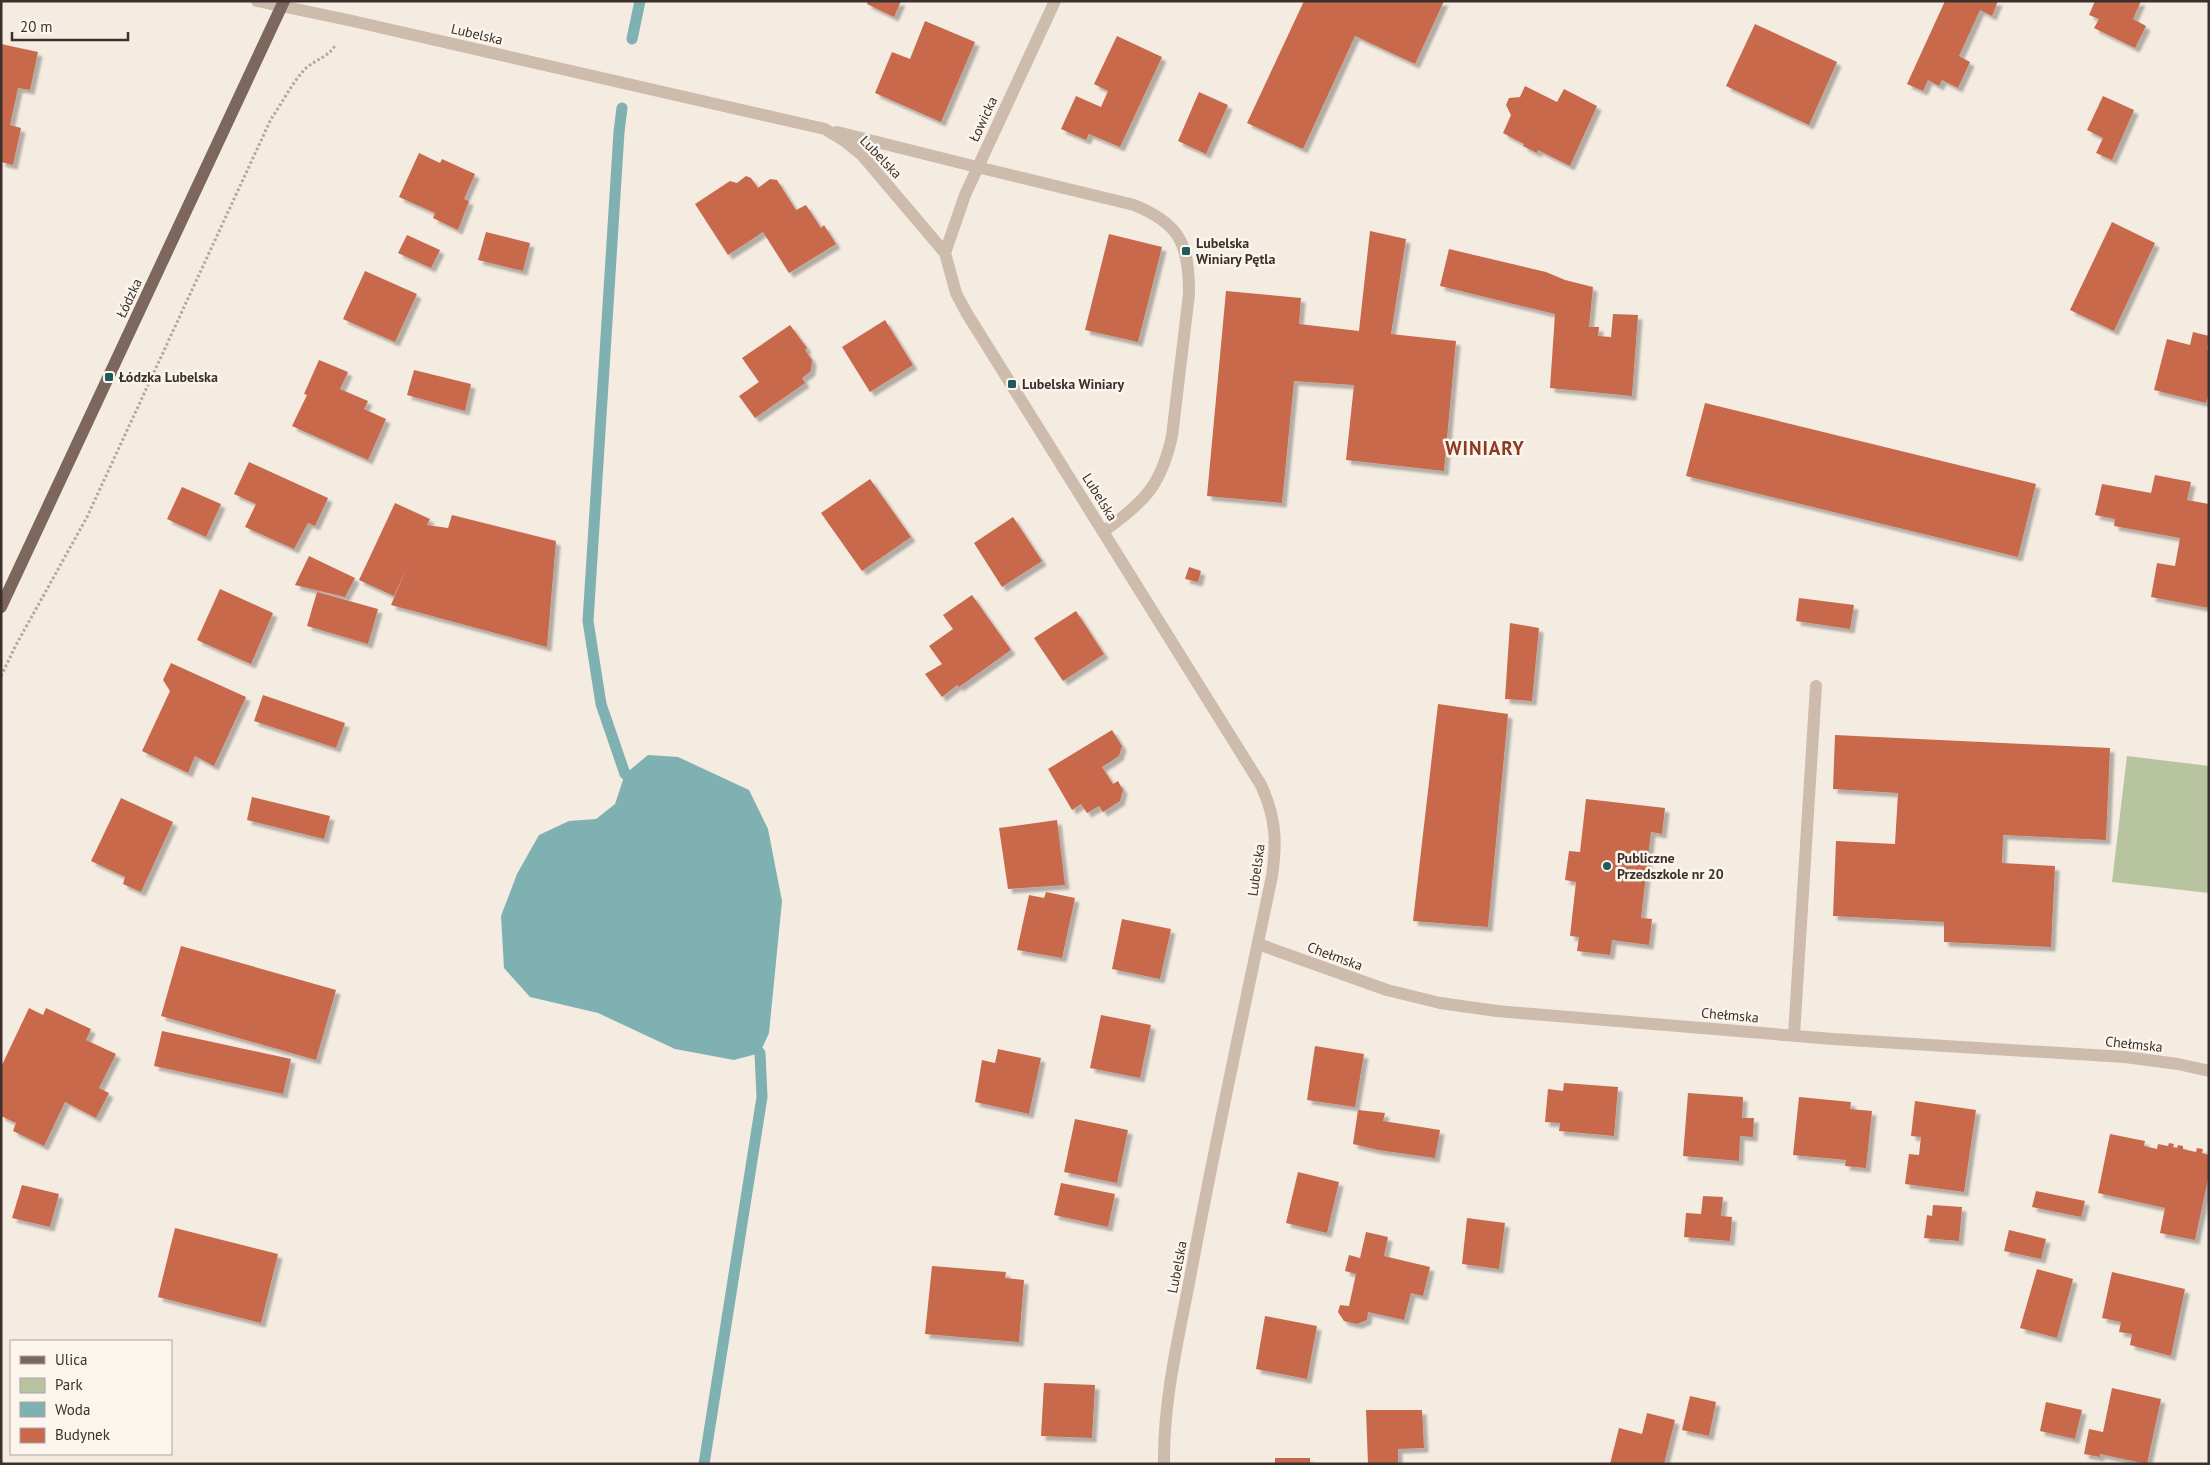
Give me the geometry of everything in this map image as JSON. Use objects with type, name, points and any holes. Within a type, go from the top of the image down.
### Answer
[{"type":"main road","name":"Łódzka","points":[[1,607],[283,3]]},
{"type":"street","name":"Lubelska","points":[[257,1],[283,3],[348,20],[825,129],[862,155],[945,253],[956,293],[966,312],[1261,785],[1270,804],[1276,847],[1178,1343],[1167,1410],[1164,1464]]},
{"type":"street","name":"Łowicka","points":[[945,253],[954,224],[977,167],[1055,1]]},
{"type":"street","points":[[825,129],[1142,208],[1164,221],[1177,234],[1186,251],[1189,294],[1172,436],[1168,455],[1161,475],[1149,493],[1135,509],[1104,531]]},
{"type":"street","points":[[1794,1035],[1816,686]]},
{"type":"street","name":"Chełmska","points":[[1258,944],[1387,990],[1440,1003],[1497,1011],[1794,1035],[2125,1057],[2178,1064],[2209,1071]]},
{"type":"path","points":[[1,676],[16,645],[87,517],[271,119],[304,70],[313,62],[331,53],[348,20]]},
{"type":"green space","points":[[2127,756],[2209,766],[2209,893],[2112,882]]},
{"type":"water","points":[[648,755],[678,757],[749,790],[768,829],[782,901],[769,1033],[760,1053],[734,1060],[675,1049],[598,1013],[530,997],[504,968],[501,916],[517,874],[539,835],[569,821],[596,819],[615,804],[625,774]]},
{"type":"building","points":[[868,1],[901,1],[894,17],[867,4]]},
{"type":"building","points":[[1304,1],[1444,1],[1415,64],[1355,36],[1303,149],[1247,123]]},
{"type":"building","points":[[1945,1],[1998,1],[1992,16],[1980,10],[1959,56],[1970,62],[1958,88],[1942,80],[1939,86],[1928,80],[1923,91],[1907,84]]},
{"type":"building","points":[[2095,1],[2141,1],[2133,19],[2146,26],[2135,48],[2094,28],[2099,19],[2089,15]]},
{"type":"building","points":[[925,21],[975,42],[941,122],[875,93],[892,52],[910,59]]},
{"type":"building","points":[[1755,24],[1837,62],[1809,125],[1726,86]]},
{"type":"building","points":[[1117,36],[1162,57],[1120,147],[1089,134],[1086,140],[1061,129],[1076,96],[1101,107],[1108,91],[1094,84]]},
{"type":"building","points":[[1,44],[38,52],[30,90],[18,88],[10,125],[21,128],[13,165],[1,162]]},
{"type":"building","points":[[1525,86],[1557,102],[1564,89],[1597,106],[1570,166],[1538,150],[1537,153],[1503,133],[1511,115],[1506,105],[1509,98],[1520,97]]},
{"type":"building","points":[[1199,92],[1228,105],[1206,154],[1178,141]]},
{"type":"building","points":[[2103,96],[2134,110],[2112,160],[2096,153],[2103,138],[2087,130]]},
{"type":"building","points":[[419,153],[440,163],[442,159],[475,174],[464,199],[469,201],[458,230],[433,218],[435,213],[399,197]]},
{"type":"building","points":[[746,176],[751,178],[758,188],[770,179],[777,180],[796,210],[806,205],[821,228],[824,225],[836,244],[789,273],[763,232],[728,255],[695,204],[730,181],[737,183]]},
{"type":"building","points":[[2112,222],[2155,243],[2114,331],[2070,310]]},
{"type":"building","points":[[1370,231],[1406,239],[1391,334],[1456,341],[1444,471],[1346,460],[1354,385],[1294,381],[1282,503],[1207,496],[1226,291],[1301,298],[1299,324],[1359,331]]},
{"type":"building","points":[[486,232],[530,243],[523,271],[478,260]]},
{"type":"building","points":[[1109,234],[1162,247],[1138,342],[1085,330]]},
{"type":"building","points":[[407,235],[440,250],[431,268],[398,253]]},
{"type":"building","points":[[1449,249],[1546,272],[1565,280],[1593,287],[1589,327],[1599,327],[1598,336],[1611,337],[1613,314],[1638,315],[1632,396],[1550,388],[1555,314],[1440,286]]},
{"type":"building","points":[[365,271],[417,294],[395,342],[343,319]]},
{"type":"building","points":[[885,320],[913,365],[870,392],[842,347]]},
{"type":"building","points":[[790,325],[807,348],[805,350],[812,360],[811,371],[802,378],[805,383],[755,418],[739,396],[759,382],[742,358]]},
{"type":"building","points":[[2193,332],[2209,336],[2207,349],[2209,350],[2209,393],[2206,403],[2154,390],[2167,339],[2190,345]]},
{"type":"building","points":[[319,360],[348,372],[340,389],[368,401],[364,409],[386,419],[368,460],[292,426],[307,395],[304,394]]},
{"type":"building","points":[[414,370],[471,384],[465,411],[407,395]]},
{"type":"building","points":[[1705,403],[2036,484],[2018,557],[1686,476]]},
{"type":"building","points":[[249,462],[328,498],[315,526],[308,523],[294,549],[245,527],[256,504],[234,494]]},
{"type":"building","points":[[2155,475],[2191,482],[2187,500],[2209,504],[2209,608],[2151,597],[2157,563],[2175,566],[2180,538],[2114,526],[2115,519],[2095,515],[2102,484],[2151,493]]},
{"type":"building","points":[[870,479],[911,537],[862,571],[821,513]]},
{"type":"building","points":[[182,487],[221,504],[206,537],[167,519]]},
{"type":"building","points":[[395,503],[430,519],[427,525],[448,528],[452,515],[556,541],[547,647],[391,605],[408,565],[394,596],[359,580]]},
{"type":"building","points":[[1013,517],[1042,561],[1002,587],[974,543]]},
{"type":"building","points":[[309,556],[355,578],[345,597],[295,585]]},
{"type":"building","points":[[1189,567],[1201,571],[1198,582],[1185,579]]},
{"type":"building","points":[[220,589],[273,613],[251,664],[197,640]]},
{"type":"building","points":[[317,592],[378,609],[368,644],[307,626]]},
{"type":"building","points":[[972,595],[1011,650],[942,697],[925,674],[942,664],[929,646],[953,629],[943,615]]},
{"type":"building","points":[[1799,598],[1854,605],[1850,629],[1796,621]]},
{"type":"building","points":[[1076,611],[1104,654],[1063,681],[1034,638]]},
{"type":"building","points":[[1510,623],[1539,628],[1532,701],[1505,699]]},
{"type":"building","points":[[171,663],[246,697],[214,766],[195,756],[188,773],[142,751],[170,691],[163,680]]},
{"type":"building","points":[[263,695],[345,723],[336,748],[254,721]]},
{"type":"building","points":[[1438,704],[1508,714],[1488,927],[1413,921]]},
{"type":"building","points":[[1112,730],[1122,746],[1119,756],[1102,767],[1113,784],[1118,781],[1123,790],[1120,801],[1103,812],[1099,806],[1087,813],[1081,804],[1072,810],[1048,769]]},
{"type":"building","points":[[1835,735],[2110,748],[2106,840],[2003,835],[2002,863],[2055,866],[2051,947],[1944,942],[1944,922],[1833,916],[1836,841],[1895,844],[1898,793],[1833,789]]},
{"type":"building","points":[[252,797],[330,816],[324,839],[247,820]]},
{"type":"building","points":[[121,798],[173,822],[141,892],[123,884],[125,877],[91,861]]},
{"type":"building","name":"Publiczne Przedszkole nr 20","points":[[1586,799],[1665,808],[1662,834],[1651,832],[1641,918],[1652,919],[1649,945],[1612,940],[1610,955],[1577,951],[1579,937],[1570,936],[1576,882],[1565,880],[1569,851],[1580,852]]},
{"type":"building","points":[[1057,820],[1065,885],[1008,889],[999,828]]},
{"type":"building","points":[[1046,892],[1075,898],[1062,958],[1017,950],[1029,895],[1044,898]]},
{"type":"building","points":[[1122,919],[1171,929],[1160,979],[1112,969]]},
{"type":"building","points":[[181,946],[336,990],[316,1060],[161,1016]]},
{"type":"building","points":[[29,1008],[43,1015],[46,1008],[91,1029],[86,1040],[116,1054],[99,1088],[109,1093],[96,1118],[65,1102],[44,1146],[13,1131],[16,1123],[1,1116],[1,1067]]},
{"type":"building","points":[[1101,1015],[1151,1025],[1140,1078],[1090,1068]]},
{"type":"building","points":[[162,1031],[291,1059],[283,1094],[154,1066]]},
{"type":"building","points":[[1315,1046],[1364,1054],[1355,1107],[1307,1100]]},
{"type":"building","points":[[998,1049],[1041,1058],[1029,1114],[975,1102],[982,1060],[995,1063]]},
{"type":"building","points":[[1564,1083],[1618,1087],[1614,1136],[1559,1131],[1560,1123],[1545,1122],[1548,1089],[1563,1091]]},
{"type":"building","points":[[1688,1093],[1743,1097],[1742,1118],[1754,1118],[1753,1137],[1740,1136],[1739,1161],[1683,1156]]},
{"type":"building","points":[[1799,1097],[1851,1102],[1850,1109],[1872,1111],[1866,1168],[1845,1166],[1846,1160],[1793,1155]]},
{"type":"building","points":[[1915,1101],[1976,1110],[1964,1192],[1905,1184],[1909,1154],[1919,1155],[1921,1137],[1911,1136]]},
{"type":"building","points":[[1358,1110],[1385,1113],[1383,1121],[1440,1130],[1435,1158],[1378,1150],[1353,1144]]},
{"type":"building","points":[[1075,1119],[1128,1130],[1117,1183],[1064,1172]]},
{"type":"building","points":[[2110,1134],[2145,1141],[2144,1146],[2157,1149],[2158,1144],[2168,1146],[2169,1143],[2174,1144],[2173,1147],[2183,1146],[2183,1149],[2196,1152],[2197,1148],[2203,1149],[2202,1153],[2209,1155],[2209,1175],[2195,1240],[2160,1233],[2165,1208],[2098,1193]]},
{"type":"building","points":[[1298,1172],[1339,1182],[1327,1233],[1286,1223]]},
{"type":"building","points":[[1061,1183],[1115,1194],[1108,1227],[1054,1215]]},
{"type":"building","points":[[22,1185],[59,1194],[50,1227],[12,1218]]},
{"type":"building","points":[[2036,1191],[2085,1201],[2081,1217],[2032,1207]]},
{"type":"building","points":[[1703,1196],[1723,1197],[1721,1216],[1732,1217],[1730,1241],[1684,1237],[1686,1213],[1701,1214]]},
{"type":"building","points":[[1933,1205],[1962,1207],[1959,1241],[1924,1238],[1927,1215],[1932,1216]]},
{"type":"building","points":[[1467,1218],[1505,1223],[1499,1269],[1462,1264]]},
{"type":"building","points":[[175,1228],[278,1254],[261,1323],[158,1297]]},
{"type":"building","points":[[2009,1230],[2046,1239],[2041,1259],[2004,1251]]},
{"type":"building","points":[[1366,1232],[1388,1237],[1384,1256],[1430,1267],[1423,1296],[1411,1293],[1404,1320],[1368,1312],[1367,1320],[1357,1324],[1344,1321],[1338,1312],[1340,1305],[1349,1306],[1356,1274],[1345,1271],[1349,1255],[1360,1258]]},
{"type":"building","points":[[932,1266],[1006,1272],[1005,1278],[1024,1280],[1019,1342],[925,1334]]},
{"type":"building","points":[[2037,1269],[2073,1279],[2057,1338],[2020,1328]]},
{"type":"building","points":[[2112,1272],[2185,1289],[2171,1356],[2130,1345],[2132,1334],[2119,1332],[2121,1322],[2102,1318]]},
{"type":"building","points":[[1265,1316],[1317,1326],[1307,1379],[1256,1369]]},
{"type":"building","points":[[1044,1383],[1095,1385],[1092,1438],[1041,1436]]},
{"type":"building","points":[[2112,1388],[2161,1399],[2147,1464],[2100,1454],[2100,1457],[2084,1454],[2089,1429],[2103,1432]]},
{"type":"building","points":[[1690,1396],[1716,1402],[1709,1436],[1682,1430]]},
{"type":"building","points":[[2046,1402],[2082,1410],[2075,1439],[2040,1431]]},
{"type":"building","points":[[1366,1410],[1422,1410],[1424,1448],[1398,1449],[1398,1464],[1368,1464]]},
{"type":"building","points":[[1647,1413],[1675,1420],[1664,1464],[1610,1464],[1619,1428],[1642,1434]]},
{"type":"building","points":[[1275,1458],[1310,1458],[1310,1464],[1275,1464]]},
{"type":"waterway","points":[[632,39],[640,1]]},
{"type":"waterway","points":[[622,108],[588,621],[601,704],[625,774]]},
{"type":"waterway","points":[[704,1464],[762,1097],[760,1053]]},
{"type":"place","name":"Lubelska Winiary Pętla","points":[[1186,251]]},
{"type":"place","name":"Łódzka Lubelska","points":[[109,377]]},
{"type":"place","name":"Lubelska Winiary","points":[[1012,384]]},
{"type":"place","name":"Publiczne Przedszkole nr 20","points":[[1607,866]]},
{"type":"district","name":"WINIARY","points":[[1485,448]]}]
